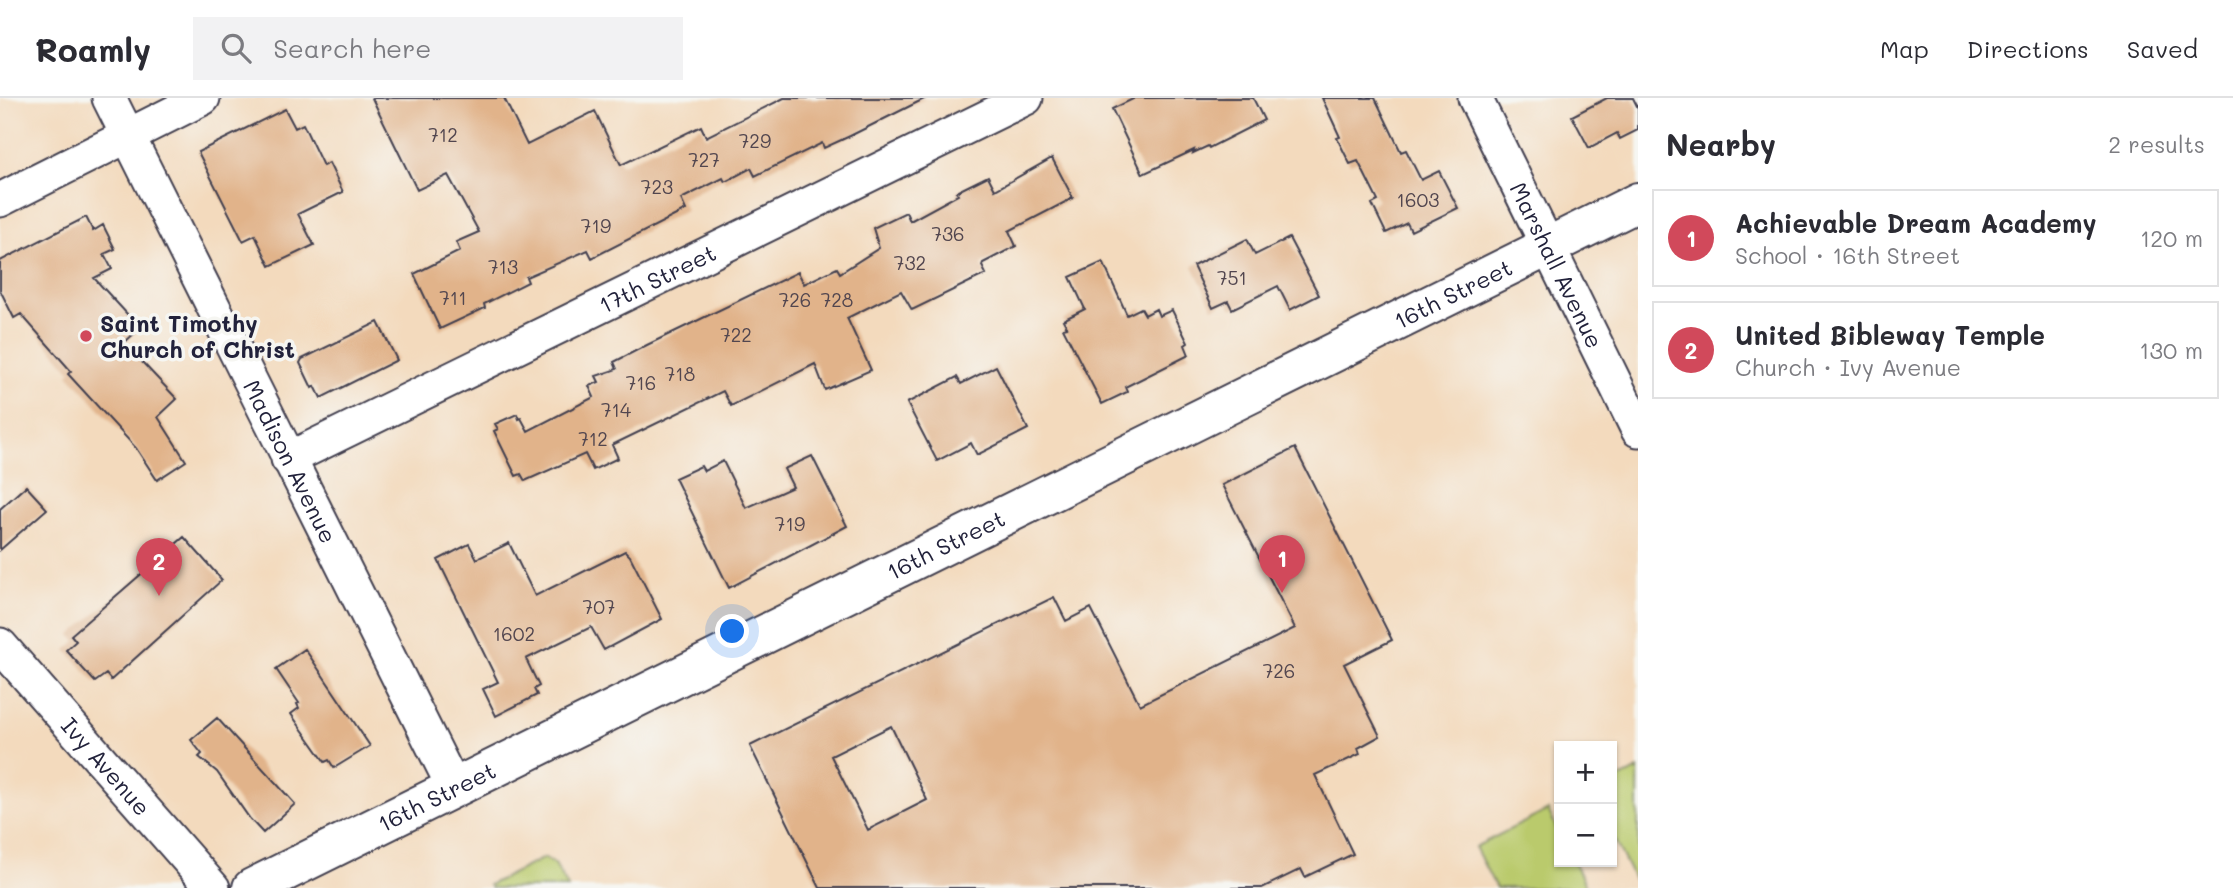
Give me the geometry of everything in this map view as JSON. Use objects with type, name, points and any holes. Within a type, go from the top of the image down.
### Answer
[{"type":"main road","name":"16th Street","points":[[252,888],[1638,201]]},
{"type":"street","name":"Madison Avenue","points":[[109,98],[454,788]]},
{"type":"street","points":[[0,200],[203,98]]},
{"type":"street","name":"17th Street","points":[[288,459],[1026,98]]},
{"type":"street","name":"Marshall Avenue","points":[[1475,98],[1638,430]]},
{"type":"street","name":"Ivy Avenue","points":[[0,645],[213,888]]},
{"type":"green space","points":[[1638,769],[1638,887],[1617,845],[1617,780]]},
{"type":"green space","points":[[1548,810],[1554,823],[1554,867],[1576,867],[1587,888],[1496,888],[1475,847]]},
{"type":"green space","points":[[544,858],[555,864],[568,888],[491,888],[489,885]]},
{"type":"building","points":[[372,98],[504,98],[527,145],[595,111],[621,165],[701,126],[706,137],[784,98],[926,98],[824,148],[822,143],[755,176],[751,168],[725,182],[723,178],[681,199],[686,210],[592,258],[588,250],[526,277],[528,282],[484,304],[485,308],[440,329],[414,274],[460,251],[456,242],[479,232],[448,175],[417,190]]},
{"type":"building","points":[[1135,98],[1253,98],[1264,120],[1209,148],[1208,146],[1193,153],[1194,150],[1143,174],[1112,109]]},
{"type":"building","points":[[1322,98],[1375,98],[1401,152],[1406,150],[1421,180],[1439,171],[1458,208],[1411,231],[1407,223],[1386,233],[1372,204],[1378,201],[1358,161],[1350,164]]},
{"type":"building","points":[[1607,98],[1633,98],[1638,108],[1638,130],[1620,139],[1617,133],[1589,148],[1572,116]]},
{"type":"building","points":[[285,109],[295,128],[303,124],[323,166],[329,163],[343,192],[298,214],[314,245],[270,266],[255,235],[243,241],[198,152]]},
{"type":"building","points":[[1052,158],[1073,198],[1009,231],[1016,246],[983,263],[986,274],[912,310],[901,291],[847,318],[871,370],[825,390],[815,364],[731,406],[723,391],[612,445],[618,458],[593,470],[585,454],[525,481],[521,474],[516,476],[494,431],[498,429],[495,424],[517,414],[528,431],[594,397],[589,386],[599,382],[596,376],[617,369],[614,362],[798,272],[804,284],[837,268],[840,273],[879,248],[873,228],[906,212],[910,221],[958,195],[956,192],[988,176],[995,190]]},
{"type":"building","name":"Saint Timothy Church of Christ","points":[[86,217],[93,231],[103,225],[115,249],[104,254],[112,269],[94,278],[140,328],[124,343],[177,399],[158,417],[186,461],[157,480],[136,448],[68,374],[71,371],[21,314],[14,318],[0,290],[0,261]]},
{"type":"building","points":[[1289,238],[1319,295],[1290,310],[1278,286],[1232,309],[1228,301],[1213,308],[1193,266],[1247,239],[1255,255]]},
{"type":"building","points":[[1103,262],[1127,315],[1141,308],[1145,315],[1156,309],[1159,316],[1172,310],[1188,343],[1185,345],[1189,355],[1125,387],[1127,392],[1102,404],[1063,328],[1067,327],[1063,320],[1085,309],[1070,277]]},
{"type":"building","points":[[378,322],[397,360],[321,398],[315,386],[312,388],[300,363],[302,359]]},
{"type":"building","points":[[996,366],[1028,429],[977,455],[971,443],[937,461],[907,403],[957,377],[961,384]]},
{"type":"building","points":[[1295,448],[1392,640],[1344,664],[1380,736],[1358,748],[1360,754],[1315,775],[1353,854],[1305,877],[1301,869],[1262,888],[820,888],[750,746],[1054,597],[1066,621],[1091,608],[1140,705],[1295,628],[1222,485]],"holes":[[[891,726],[927,800],[868,830],[831,756]]]},
{"type":"building","points":[[812,456],[847,526],[729,588],[675,478],[701,466],[704,471],[723,461],[746,508],[793,487],[784,469]]},
{"type":"building","points":[[26,486],[47,509],[0,550],[0,509]]},
{"type":"building","points":[[184,537],[222,580],[111,680],[106,674],[95,682],[66,650],[76,641],[71,635]]},
{"type":"building","points":[[509,543],[535,596],[625,551],[662,619],[604,650],[591,627],[526,659],[539,686],[534,689],[537,695],[496,716],[483,689],[498,682],[438,560],[469,544],[477,559]]},
{"type":"building","points":[[305,649],[370,746],[334,768],[329,760],[325,762],[291,714],[299,708],[299,703],[276,669]]},
{"type":"building","points":[[217,718],[295,804],[263,833],[217,772],[199,757],[202,754],[191,740]]},
{"type":"place","name":"Saint Timothy Church of Christ","points":[[86,336]]},
{"type":"place","name":"Achievable Dream Academy","points":[[1282,593]]},
{"type":"place","name":"United Bibleway Temple","points":[[159,596]]}]
